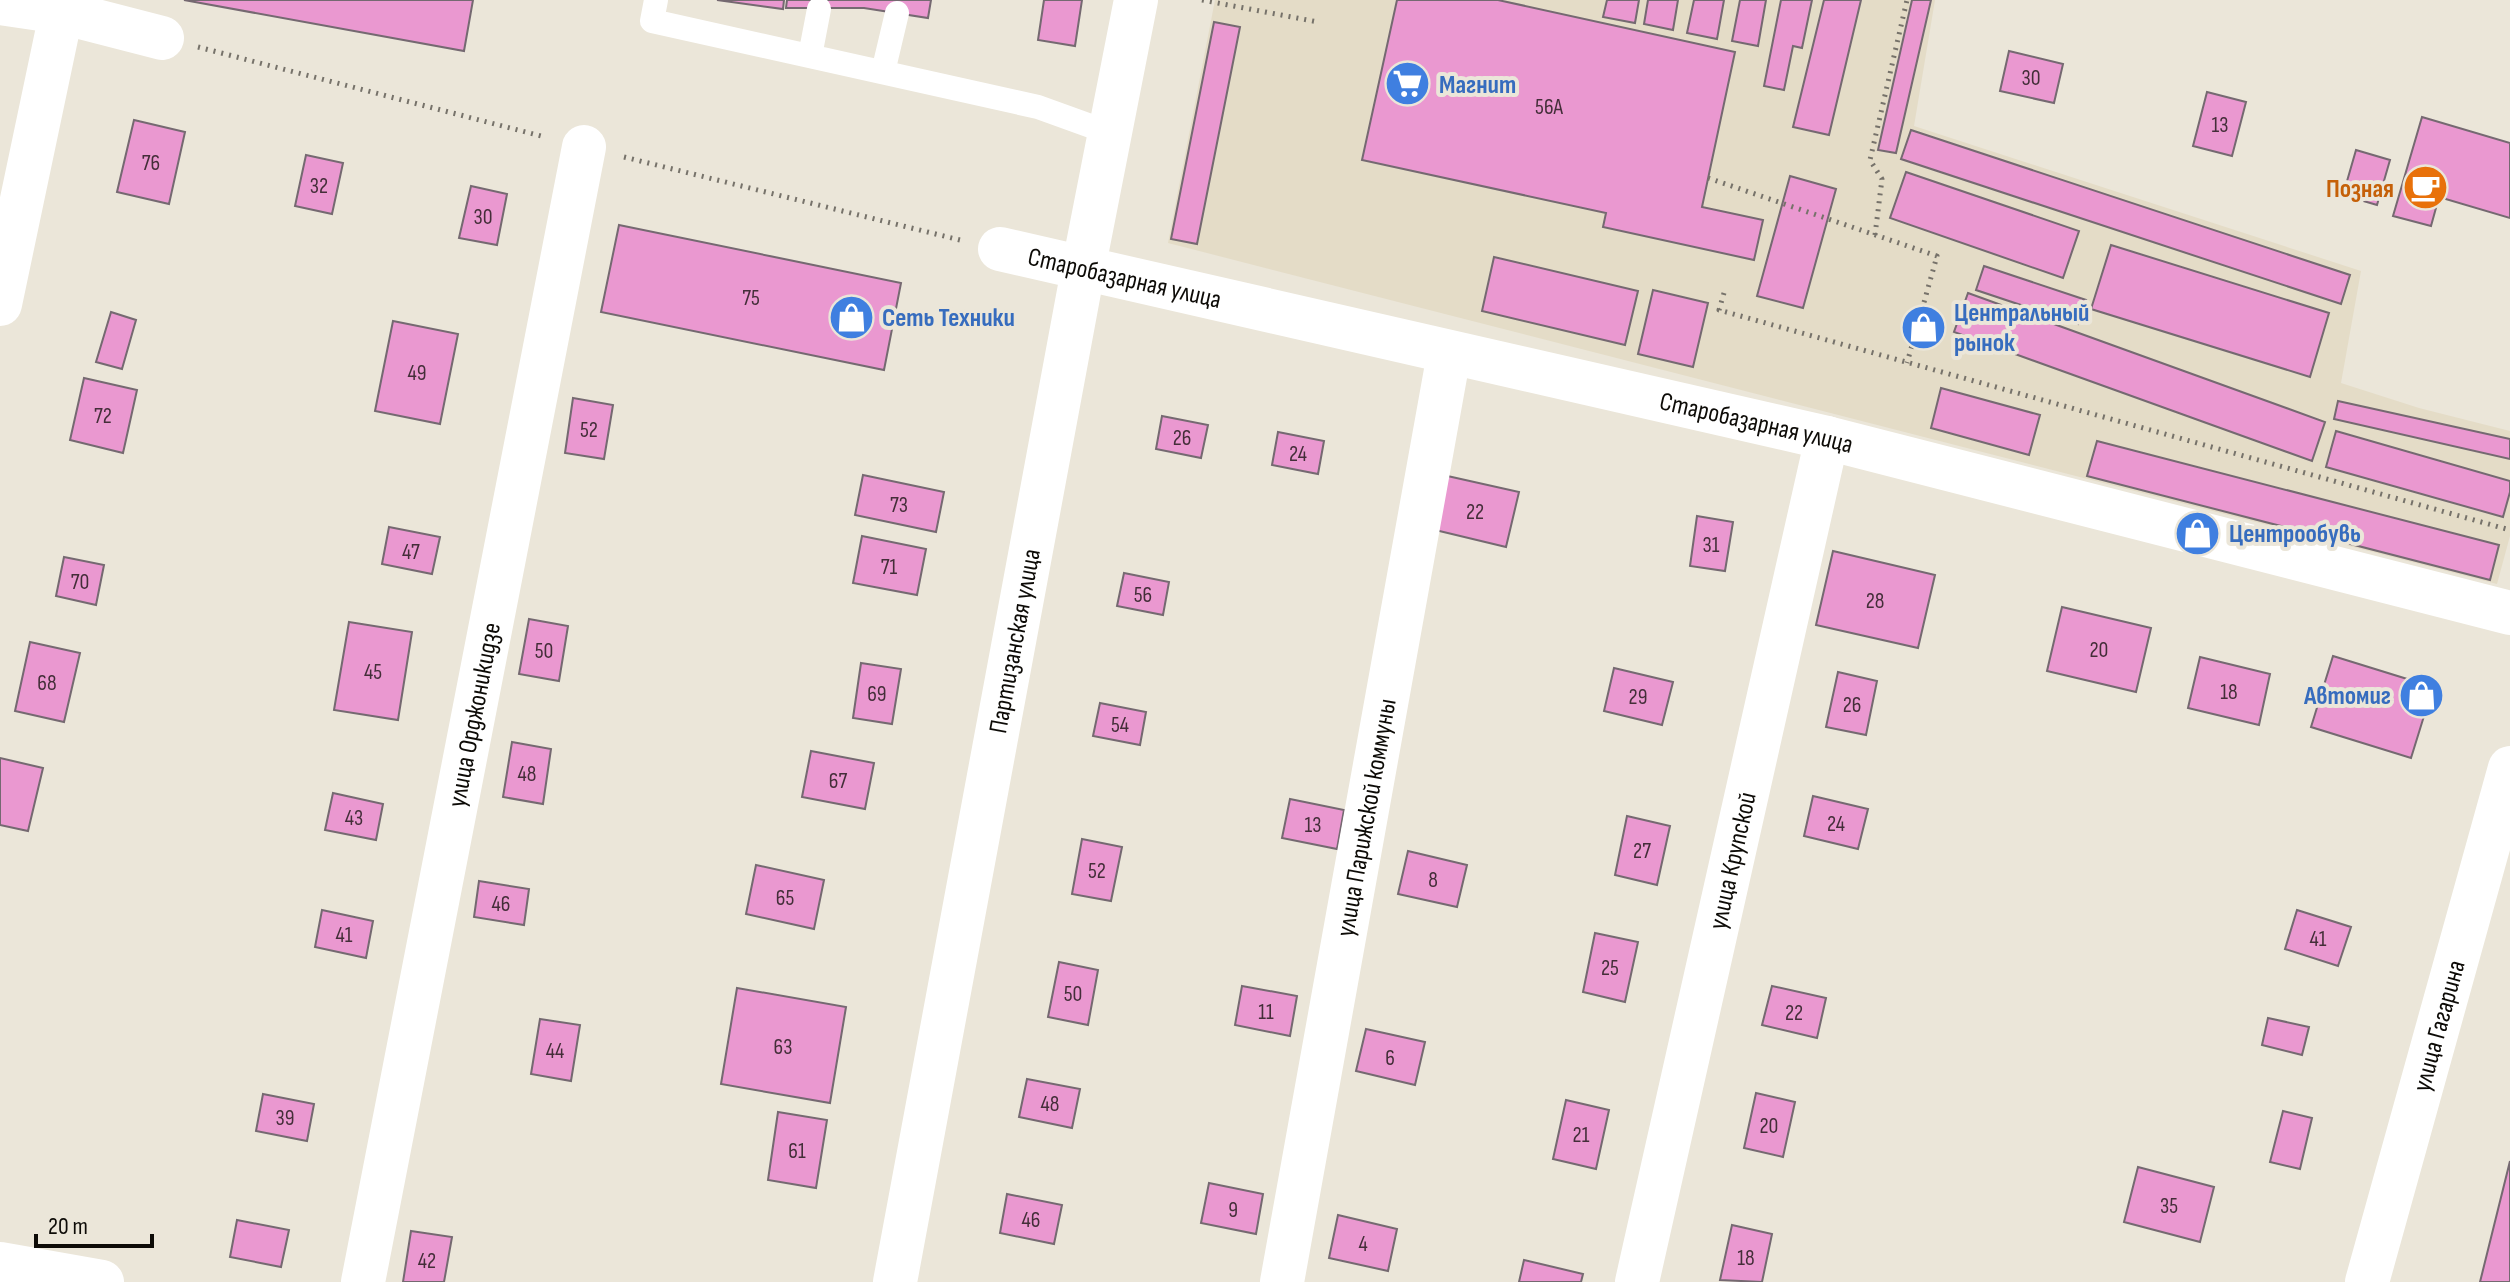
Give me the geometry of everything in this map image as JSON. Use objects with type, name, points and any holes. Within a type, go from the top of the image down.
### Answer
[{"type":"street","name":"Партизанская улица","points":[[895,1282],[1136,0]]},
{"type":"street","points":[[0,3],[62,6],[162,38]]},
{"type":"street","points":[[0,304],[62,6]]},
{"type":"street","name":"улица Орджоникидзе","points":[[363,1282],[584,147]]},
{"type":"street","name":"Старобазарная улица","points":[[1000,249],[1827,438],[2510,613]]},
{"type":"street","name":"улица Парижской коммуны","points":[[1282,1282],[1449,354]]},
{"type":"street","name":"улица Крупской","points":[[1637,1282],[1827,438]]},
{"type":"street","name":"улица Гагарина","points":[[2367,1282],[2510,768]]},
{"type":"street","points":[[0,1264],[102,1282]]},
{"type":"lane","points":[[656,0],[652,21],[1038,107],[1110,133]]},
{"type":"lane","points":[[810,56],[819,9]]},
{"type":"lane","points":[[883,72],[897,13]]},
{"type":"path","points":[[1202,0],[1318,22]]},
{"type":"path","points":[[1875,235],[1882,179],[1870,160],[1907,0]]},
{"type":"path","points":[[1708,178],[1937,256],[1907,363]]},
{"type":"path","points":[[1724,293],[1719,310],[2510,530]]},
{"type":"shaded area","name":"Центральный рынок","points":[[1215,0],[1935,0],[1914,126],[2361,271],[2341,383],[2419,408],[2510,431],[2510,536],[2497,584],[1168,243]]},
{"type":"building","points":[[184,0],[473,0],[464,51]]},
{"type":"building","points":[[717,0],[784,0],[783,9]]},
{"type":"building","points":[[787,0],[931,0],[928,18],[864,8],[786,8]]},
{"type":"building","points":[[1044,0],[1082,0],[1075,46],[1038,40]]},
{"type":"building","points":[[1397,0],[1498,0],[1735,52],[1702,207],[1763,220],[1754,260],[1603,227],[1606,213],[1362,160]]},
{"type":"building","points":[[1607,0],[1639,0],[1635,23],[1603,17]]},
{"type":"building","points":[[1648,0],[1678,0],[1673,30],[1644,24]]},
{"type":"building","points":[[1694,0],[1724,0],[1717,39],[1687,33]]},
{"type":"building","points":[[1740,0],[1766,0],[1758,46],[1732,41]]},
{"type":"building","points":[[1781,0],[1812,0],[1802,48],[1793,46],[1784,90],[1764,86]]},
{"type":"building","points":[[1824,0],[1861,0],[1829,135],[1793,127]]},
{"type":"building","points":[[1912,0],[1931,0],[1896,153],[1878,150]]},
{"type":"building","points":[[1214,22],[1240,27],[1197,244],[1171,239]]},
{"type":"building","points":[[2009,51],[2063,64],[2054,103],[2000,91]]},
{"type":"building","points":[[2207,92],[2246,102],[2232,156],[2193,146]]},
{"type":"building","points":[[2422,117],[2510,143],[2510,218],[2439,197],[2431,226],[2393,216]]},
{"type":"building","points":[[134,120],[185,132],[169,204],[117,192]]},
{"type":"building","points":[[1911,130],[2350,275],[2341,304],[1901,159]]},
{"type":"building","points":[[2356,150],[2390,160],[2377,205],[2343,195]]},
{"type":"building","points":[[306,155],[343,163],[332,214],[295,206]]},
{"type":"building","points":[[1906,172],[2079,231],[2063,278],[1890,218]]},
{"type":"building","points":[[1790,176],[1836,189],[1803,308],[1757,296]]},
{"type":"building","points":[[471,186],[507,194],[497,245],[459,238]]},
{"type":"building","points":[[619,225],[901,283],[884,370],[601,312]]},
{"type":"building","points":[[2111,245],[2329,313],[2310,377],[2091,309]]},
{"type":"building","points":[[1494,257],[1638,291],[1625,345],[1482,311]]},
{"type":"building","points":[[1984,266],[2086,300],[2078,324],[1976,290]]},
{"type":"building","points":[[1653,290],[1708,303],[1693,367],[1638,354]]},
{"type":"building","points":[[1968,293],[2325,422],[2312,461],[1954,332]]},
{"type":"building","points":[[111,312],[136,320],[122,369],[96,362]]},
{"type":"building","points":[[393,321],[458,334],[440,424],[375,411]]},
{"type":"building","points":[[84,378],[137,390],[123,453],[70,440]]},
{"type":"building","points":[[1941,388],[2040,415],[2029,455],[1931,428]]},
{"type":"building","points":[[573,398],[613,405],[604,459],[565,453]]},
{"type":"building","points":[[2338,401],[2510,439],[2510,459],[2334,419]]},
{"type":"building","points":[[1162,416],[1208,425],[1201,458],[1156,449]]},
{"type":"building","points":[[2336,431],[2510,481],[2503,517],[2326,467]]},
{"type":"building","points":[[1278,432],[1324,441],[1318,474],[1272,465]]},
{"type":"building","points":[[2097,441],[2499,545],[2490,580],[2087,476]]},
{"type":"building","points":[[863,475],[944,492],[936,532],[855,515]]},
{"type":"building","points":[[1443,475],[1519,492],[1506,547],[1431,529]]},
{"type":"building","points":[[1697,516],[1733,522],[1725,571],[1690,566]]},
{"type":"building","points":[[389,527],[440,537],[432,574],[382,564]]},
{"type":"building","points":[[862,536],[926,549],[917,595],[853,583]]},
{"type":"building","points":[[1833,551],[1935,575],[1918,648],[1816,625]]},
{"type":"building","points":[[64,557],[104,565],[96,605],[56,596]]},
{"type":"building","points":[[1124,573],[1169,582],[1163,615],[1117,606]]},
{"type":"building","points":[[2062,607],[2151,628],[2136,692],[2047,671]]},
{"type":"building","points":[[529,619],[568,626],[559,681],[519,674]]},
{"type":"building","points":[[349,622],[412,632],[398,720],[334,710]]},
{"type":"building","points":[[30,642],[80,653],[64,722],[15,711]]},
{"type":"building","points":[[2333,656],[2433,687],[2411,758],[2311,727]]},
{"type":"building","points":[[2200,657],[2270,674],[2259,725],[2188,708]]},
{"type":"building","points":[[861,663],[901,669],[892,724],[853,718]]},
{"type":"building","points":[[1614,668],[1673,682],[1662,725],[1604,711]]},
{"type":"building","points":[[1838,672],[1877,681],[1866,735],[1826,727]]},
{"type":"building","points":[[1100,703],[1146,712],[1140,745],[1093,736]]},
{"type":"building","points":[[512,742],[551,749],[543,804],[503,797]]},
{"type":"building","points":[[811,751],[874,763],[865,809],[802,797]]},
{"type":"building","points":[[0,758],[43,768],[28,831],[0,825]]},
{"type":"building","points":[[333,793],[383,804],[376,840],[325,830]]},
{"type":"building","points":[[1813,796],[1868,809],[1858,849],[1804,836]]},
{"type":"building","points":[[1290,799],[1344,810],[1337,849],[1282,838]]},
{"type":"building","points":[[1627,816],[1670,826],[1657,885],[1615,875]]},
{"type":"building","points":[[1082,839],[1122,847],[1111,901],[1072,894]]},
{"type":"building","points":[[1408,851],[1467,865],[1457,907],[1398,894]]},
{"type":"building","points":[[756,865],[824,880],[814,929],[746,914]]},
{"type":"building","points":[[479,881],[529,889],[524,925],[474,917]]},
{"type":"building","points":[[322,910],[373,921],[366,958],[315,947]]},
{"type":"building","points":[[2297,910],[2351,927],[2338,966],[2285,949]]},
{"type":"building","points":[[1595,933],[1638,942],[1625,1002],[1583,992]]},
{"type":"building","points":[[1059,962],[1098,970],[1088,1025],[1048,1017]]},
{"type":"building","points":[[1242,986],[1297,996],[1290,1036],[1235,1025]]},
{"type":"building","points":[[1772,986],[1826,998],[1817,1038],[1762,1025]]},
{"type":"building","points":[[737,988],[846,1007],[830,1103],[721,1084]]},
{"type":"building","points":[[2268,1018],[2309,1027],[2302,1055],[2262,1045]]},
{"type":"building","points":[[540,1019],[580,1025],[571,1081],[531,1074]]},
{"type":"building","points":[[1366,1029],[1425,1042],[1415,1085],[1356,1071]]},
{"type":"building","points":[[1027,1079],[1080,1089],[1072,1128],[1019,1117]]},
{"type":"building","points":[[1756,1093],[1795,1102],[1783,1157],[1744,1148]]},
{"type":"building","points":[[263,1094],[314,1104],[307,1141],[256,1131]]},
{"type":"building","points":[[1566,1100],[1609,1110],[1596,1169],[1553,1159]]},
{"type":"building","points":[[2283,1111],[2312,1118],[2300,1169],[2270,1162]]},
{"type":"building","points":[[778,1112],[827,1120],[816,1188],[768,1180]]},
{"type":"building","points":[[2510,1161],[2510,1282],[2480,1282]]},
{"type":"building","points":[[2138,1167],[2214,1187],[2200,1242],[2124,1222]]},
{"type":"building","points":[[1209,1183],[1263,1194],[1256,1234],[1201,1223]]},
{"type":"building","points":[[1007,1194],[1062,1205],[1054,1244],[1000,1233]]},
{"type":"building","points":[[1338,1215],[1397,1229],[1388,1271],[1329,1258]]},
{"type":"building","points":[[237,1220],[289,1230],[281,1267],[230,1257]]},
{"type":"building","points":[[1732,1225],[1772,1234],[1762,1282],[1720,1280]]},
{"type":"building","points":[[411,1231],[452,1237],[444,1282],[403,1282]]},
{"type":"building","points":[[1524,1260],[1583,1274],[1581,1282],[1519,1282]]},
{"type":"place","name":"Магнит","points":[[1408,84]]},
{"type":"place","name":"Позная","points":[[2425,188]]},
{"type":"place","name":"Сеть Техники","points":[[851,317]]},
{"type":"place","name":"Центральный рынок","points":[[1923,327]]},
{"type":"place","name":"Центрообувь","points":[[2198,533]]},
{"type":"place","name":"Автомиг","points":[[2422,695]]}]
